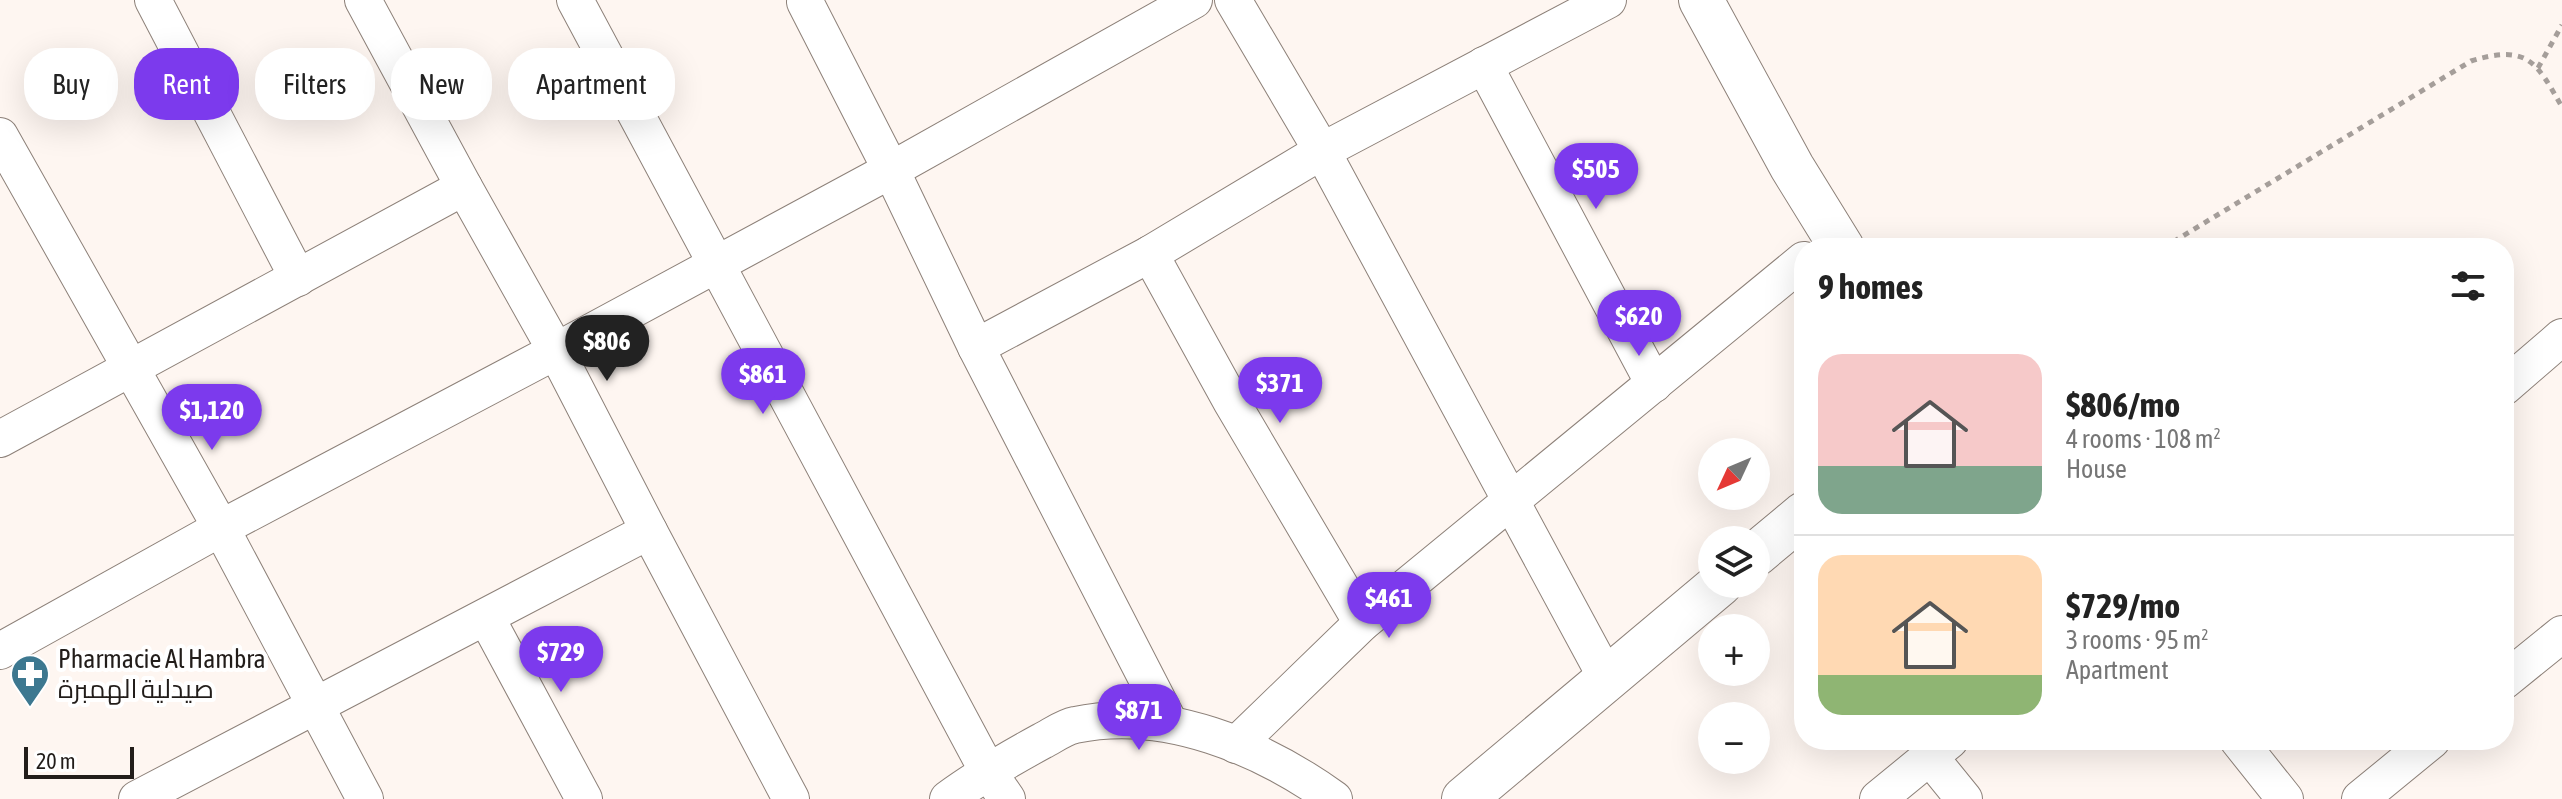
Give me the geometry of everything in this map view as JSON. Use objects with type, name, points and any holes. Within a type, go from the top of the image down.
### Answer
[{"type":"street","points":[[153,0],[298,278]]},
{"type":"street","points":[[363,0],[556,351],[791,799]]},
{"type":"street","points":[[575,0],[997,784]]},
{"type":"street","points":[[0,651],[221,528],[891,170],[1194,0]]},
{"type":"street","points":[[1233,0],[1322,151],[1607,679]]},
{"type":"street","points":[[976,347],[1150,254],[1322,151],[1608,0]]},
{"type":"street","points":[[1701,0],[1792,167],[1821,238]]},
{"type":"street","points":[[805,1],[976,347],[1170,724]]},
{"type":"street","points":[[1484,65],[1654,384]]},
{"type":"street","points":[[0,136],[221,528],[365,799]]},
{"type":"street","points":[[0,439],[464,187]]},
{"type":"street","points":[[1150,254],[1231,401],[1362,623]]},
{"type":"street","points":[[1236,745],[1362,623],[1794,273]]},
{"type":"street","points":[[2514,378],[2562,337]]},
{"type":"street","points":[[1770,542],[1794,522]]},
{"type":"street","points":[[159,794],[316,707],[649,531]]},
{"type":"street","points":[[1464,799],[1703,598]]},
{"type":"street","points":[[486,617],[584,799]]},
{"type":"street","points":[[2514,673],[2562,634]]},
{"type":"street","points":[[948,799],[997,784],[1072,725],[1125,720],[1170,724],[1236,745],[1266,757],[1334,799]]},
{"type":"street","points":[[1878,799],[1937,750]]},
{"type":"street","points":[[1940,750],[1964,799]]},
{"type":"street","points":[[2246,750],[2285,799]]},
{"type":"street","points":[[2360,799],[2420,750]]},
{"type":"path","points":[[2538,68],[2562,25]]},
{"type":"path","points":[[2179,238],[2471,61],[2506,52],[2523,57],[2538,68],[2562,107]]},
{"type":"place","name":"Pharmacie Al Hambra صيدلية الهمبرة","points":[[30,708]]}]
